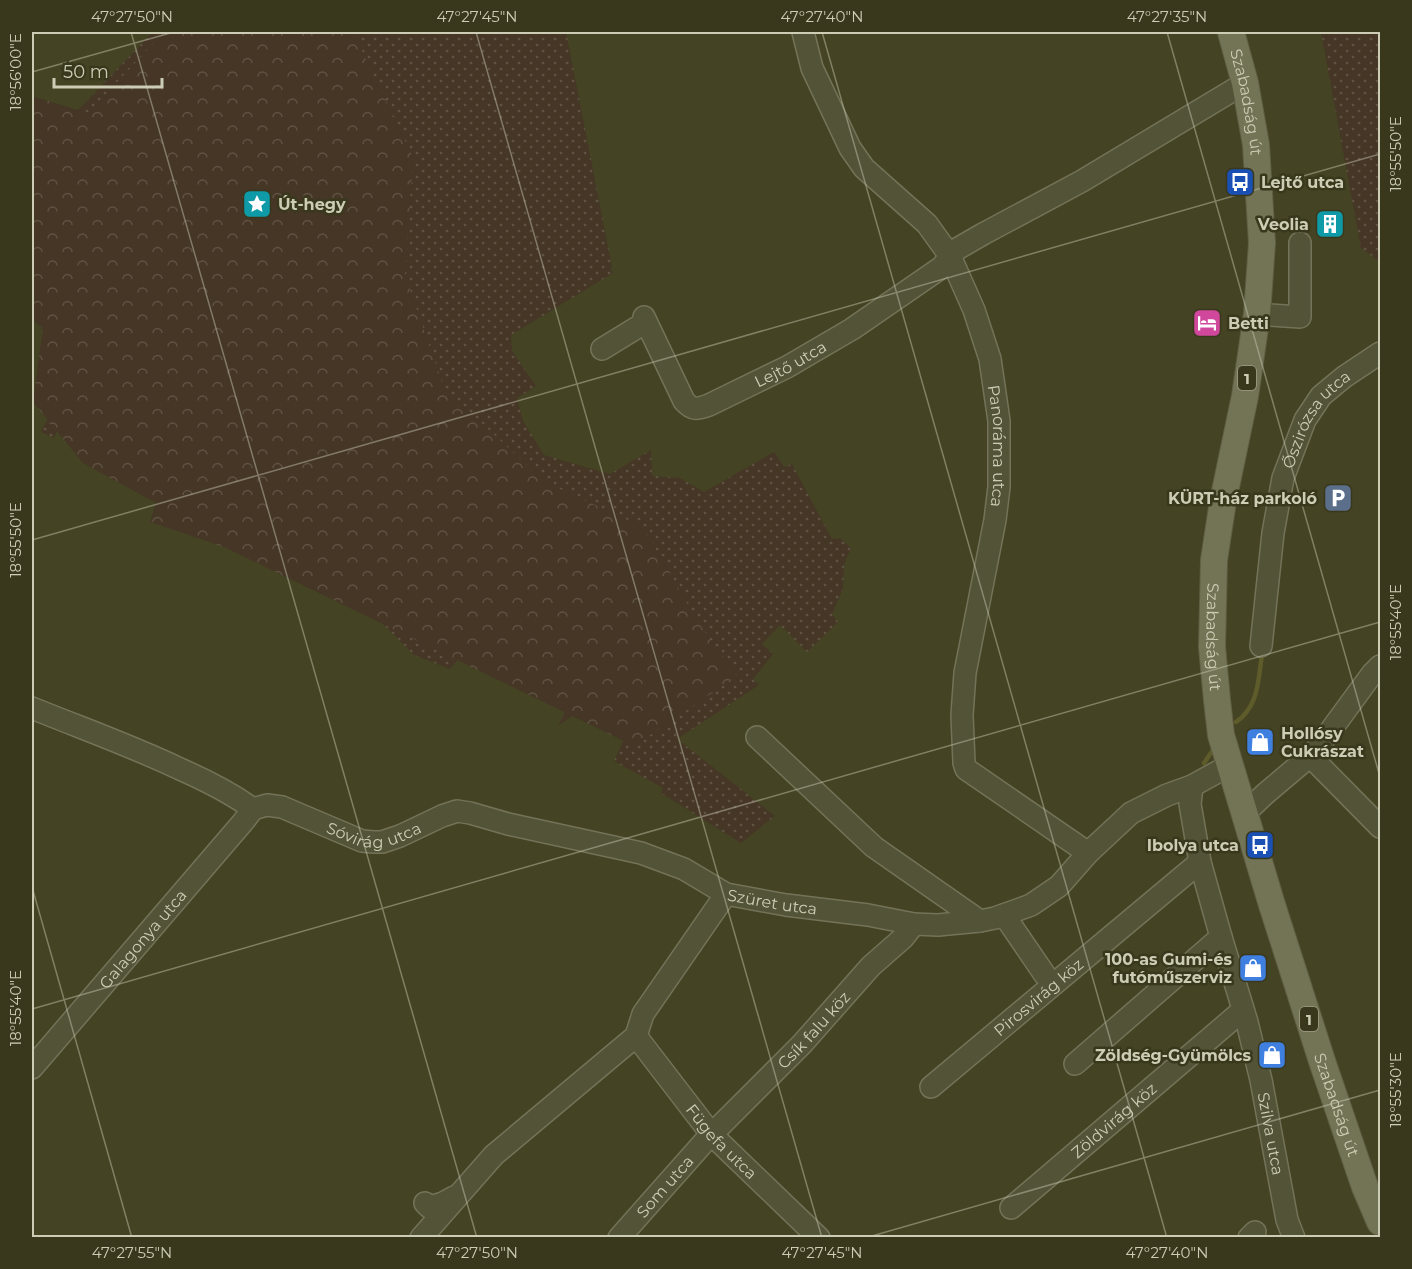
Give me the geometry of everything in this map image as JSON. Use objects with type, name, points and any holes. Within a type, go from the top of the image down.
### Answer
[{"type":"main road","name":"Szabadság út","points":[[1231,32],[1245,82],[1256,145],[1262,243],[1257,314],[1245,396],[1223,501],[1214,560],[1212,647],[1221,735],[1318,1049],[1373,1184],[1380,1222]]},
{"type":"street","name":"Panoráma utca","points":[[803,32],[812,68],[850,148],[864,168],[927,224],[950,256],[974,310],[990,359],[999,422],[999,487],[995,520],[964,673],[962,715],[966,770],[1088,853]]},
{"type":"street","name":"Lejtő utca","points":[[602,349],[645,319],[680,394],[689,407],[698,409],[709,405],[787,367],[852,329],[942,267],[957,249],[1082,181],[1245,82]]},
{"type":"street","points":[[1257,314],[1300,316],[1300,243]]},
{"type":"street","name":"Őszirózsa utca","points":[[1261,646],[1273,533],[1283,478],[1305,420],[1321,396],[1329,396],[1344,377],[1380,353]]},
{"type":"street","points":[[1244,814],[1310,756],[1380,666]]},
{"type":"street","points":[[32,708],[163,761],[198,777],[253,809]]},
{"type":"street","points":[[757,737],[874,847],[981,921]]},
{"type":"street","points":[[1310,756],[1380,827]]},
{"type":"street","name":"Szüret utca","points":[[421,1238],[494,1155],[636,1036],[643,1014],[726,894],[914,924],[938,926],[981,921],[1031,905],[1059,886],[1088,853],[1131,813],[1167,795],[1192,786],[1230,765]]},
{"type":"street","name":"Szilva utca","points":[[1192,786],[1190,804],[1200,862],[1261,1080],[1287,1220],[1294,1238]]},
{"type":"street","name":"Sóvirág utca","points":[[253,809],[267,805],[282,807],[362,841],[374,842],[400,837],[451,813],[470,813],[508,824],[641,853],[684,869],[726,894]]},
{"type":"street","name":"Galagonya utca","points":[[32,1068],[253,809]]},
{"type":"street","name":"Pirosvirág köz","points":[[931,1087],[1200,862]]},
{"type":"street","points":[[1004,915],[1045,975]]},
{"type":"street","name":"Csík falu köz","points":[[712,1135],[802,1044],[872,966],[903,938],[914,924]]},
{"type":"street","points":[[1075,1064],[1221,938]]},
{"type":"street","name":"Zöldvirág köz","points":[[1011,1208],[1243,1010]]},
{"type":"street","name":"Fügefa utca","points":[[636,1036],[712,1135],[819,1238]]},
{"type":"street","name":"Som utca","points":[[619,1238],[712,1135]]},
{"type":"street","points":[[425,1203],[429,1207],[443,1203],[460,1193]]},
{"type":"green space","points":[[153,32],[566,32],[612,267],[610,268],[613,273],[511,335],[512,351],[536,386],[517,398],[523,421],[544,455],[610,474],[651,450],[652,476],[680,478],[704,492],[774,452],[784,467],[792,464],[832,539],[840,538],[851,548],[844,565],[843,589],[832,614],[838,622],[807,652],[780,625],[762,644],[773,654],[753,679],[759,685],[677,739],[775,816],[741,843],[661,793],[663,788],[614,761],[624,739],[591,703],[558,726],[569,703],[459,658],[450,669],[414,655],[381,622],[159,503],[62,419],[54,438],[41,432],[77,359],[32,179],[79,144],[78,110]]},
{"type":"green space","points":[[164,32],[348,32],[356,38],[413,157],[405,275],[444,388],[545,482],[643,527],[698,622],[737,676],[634,746],[224,547],[150,522],[156,503],[83,463],[33,402],[43,328],[32,320],[32,94],[35,97],[88,113]]},
{"type":"green space","points":[[1321,32],[1380,32],[1380,262],[1361,248]]},
{"type":"waterway","points":[[1236,722],[1244,716],[1253,700],[1262,655]]},
{"type":"waterway","points":[[1204,763],[1215,747]]},
{"type":"place","name":"Lejtő utca","points":[[1240,182]]},
{"type":"place","name":"Út-hegy","points":[[257,204]]},
{"type":"place","name":"Veolia","points":[[1330,224]]},
{"type":"place","name":"Betti","points":[[1207,323]]},
{"type":"place","name":"KÜRT-ház parkoló","points":[[1338,498]]},
{"type":"place","name":"Hollósy Cukrászat","points":[[1260,742]]},
{"type":"place","name":"Ibolya utca","points":[[1260,845]]},
{"type":"place","name":"100-as Gumi-és futóműszerviz","points":[[1253,968]]},
{"type":"place","name":"Zöldség-Gyümölcs","points":[[1272,1055]]}]
